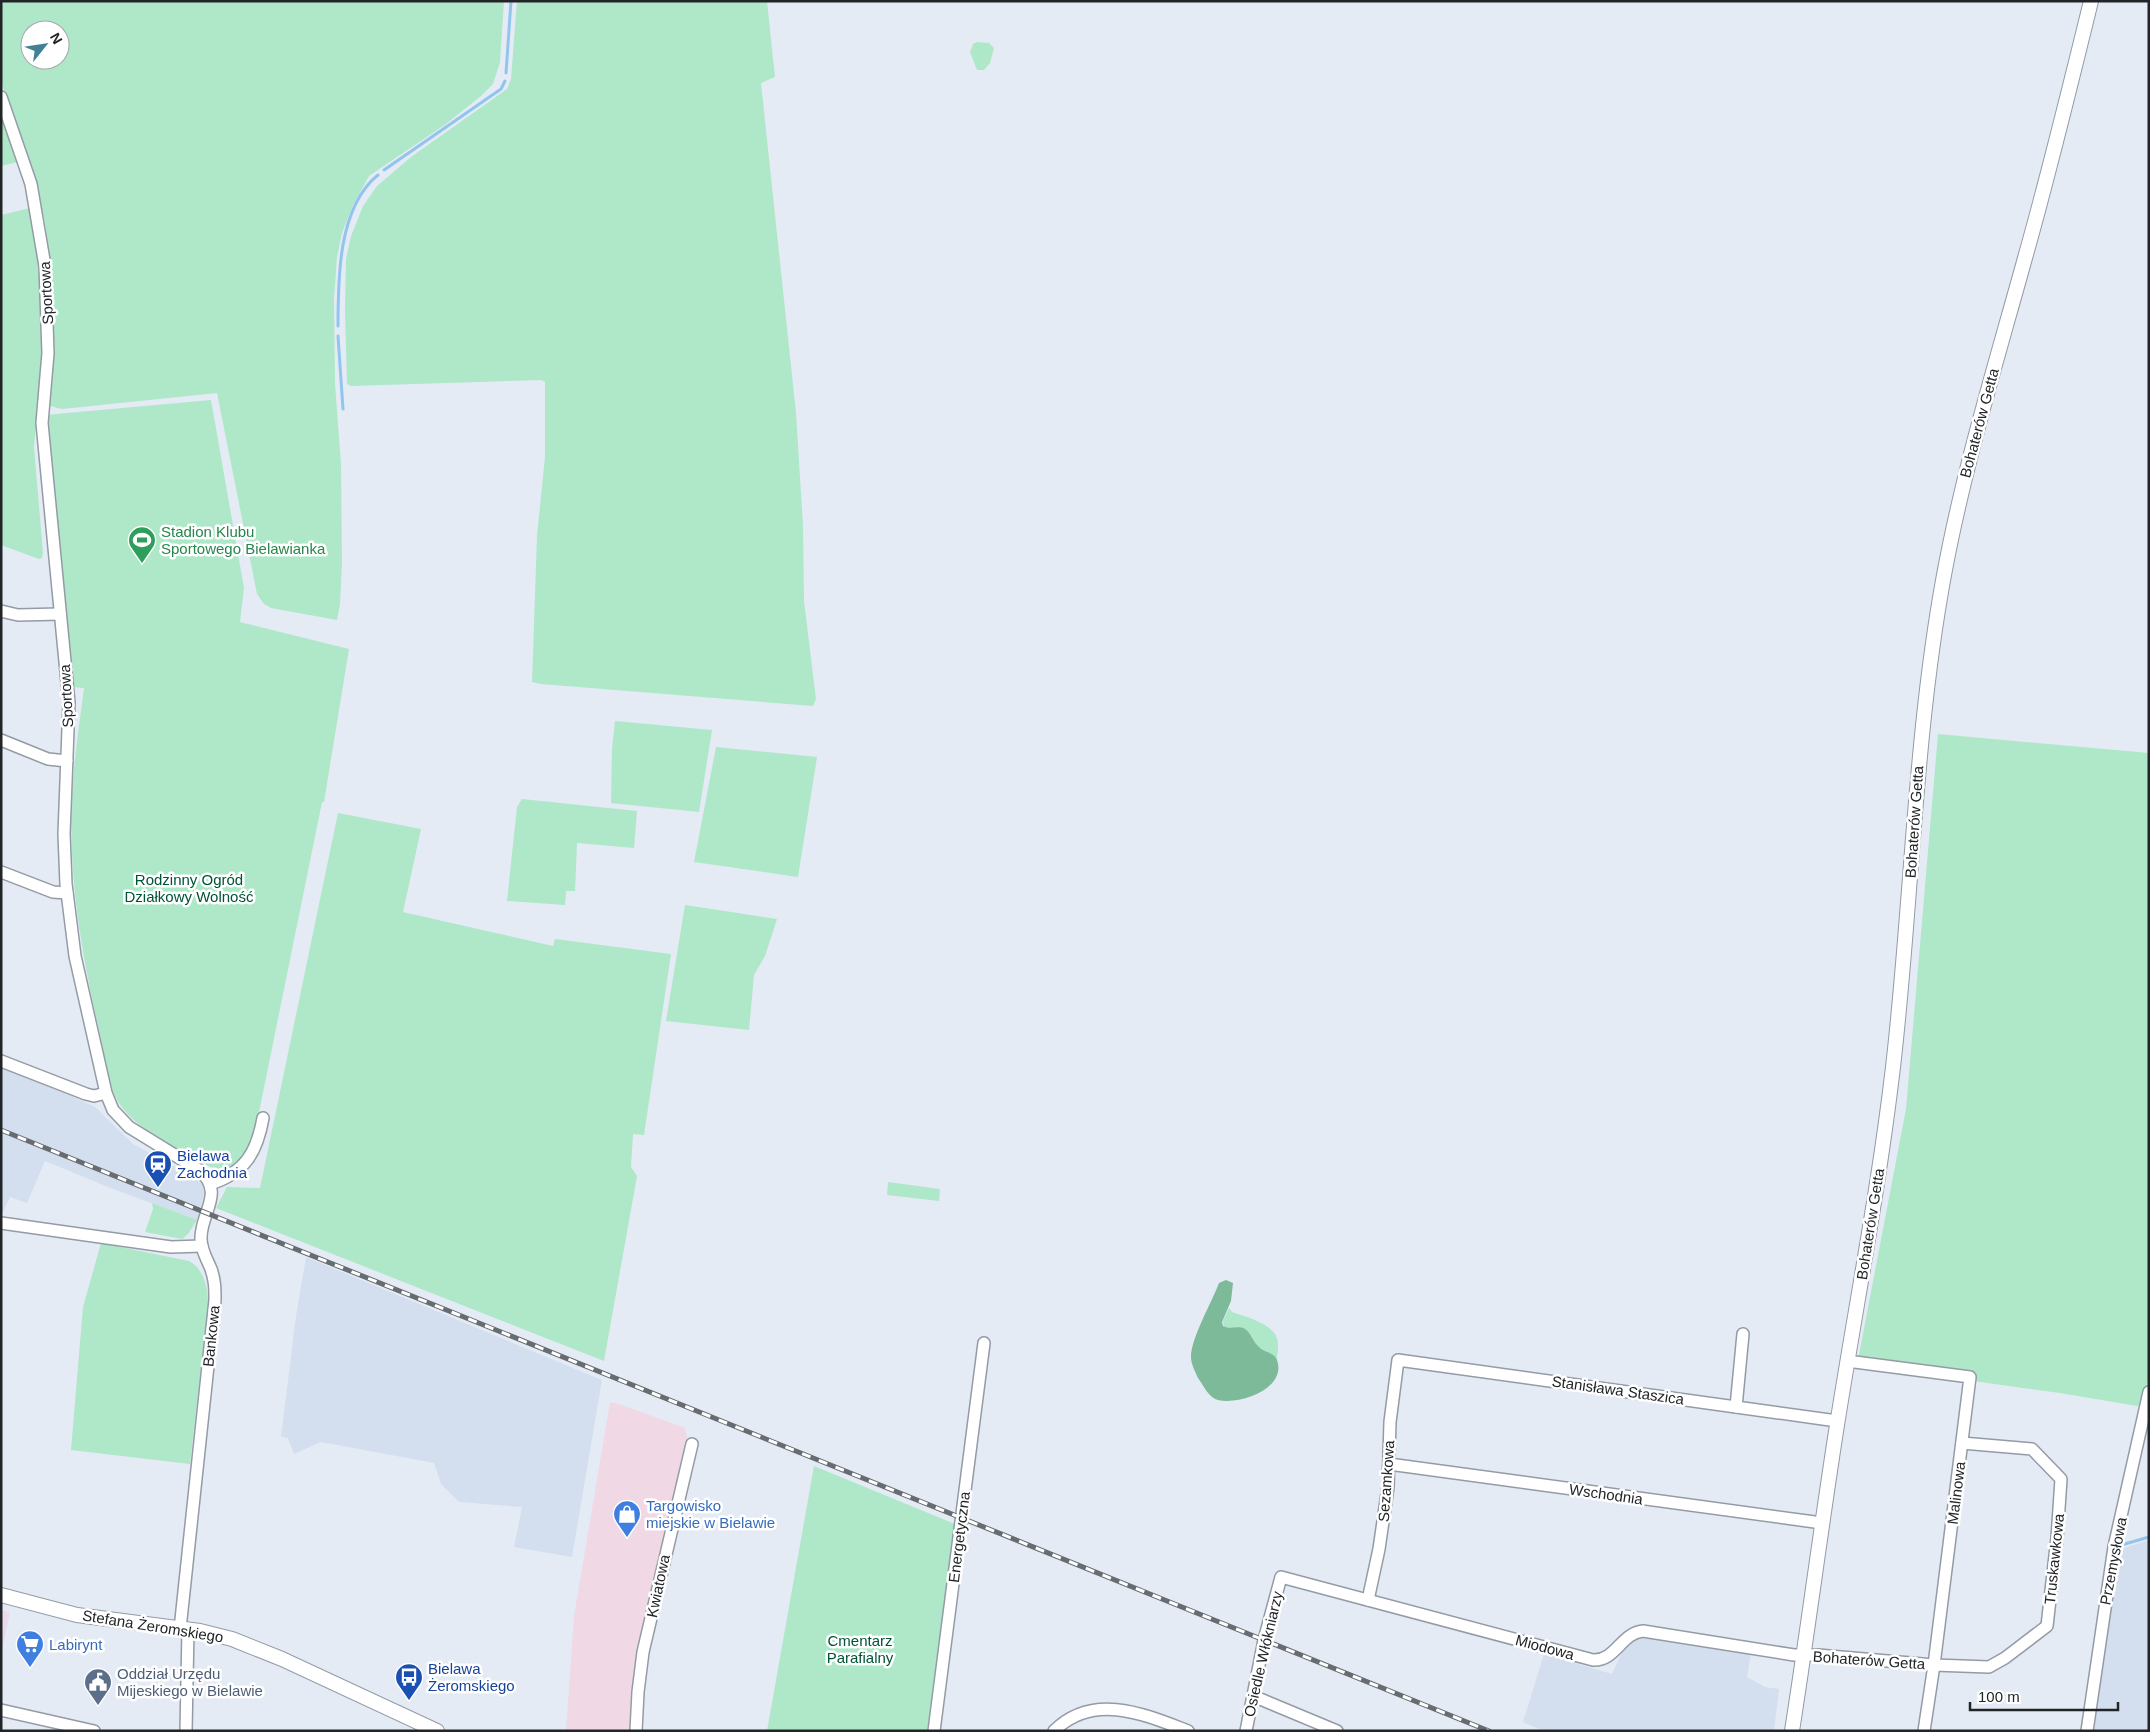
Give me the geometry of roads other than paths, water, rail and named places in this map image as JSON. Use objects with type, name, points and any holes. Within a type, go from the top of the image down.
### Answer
[{"type":"street","name":"Bohaterów Getta","points":[[1792,1731],[1822,1523],[1876,1193],[1891,1085],[1903,969],[1921,737],[1930,661],[1945,573],[1976,430],[2040,203],[2091,1]]},
{"type":"street","name":"Sportowa","points":[[1,97],[31,184],[45,266],[48,354],[42,420],[69,699],[64,834],[67,894],[78,972],[106,1093],[113,1110],[129,1127],[199,1170],[207,1177],[210,1184]]},
{"type":"street","points":[[1,611],[16,615],[60,614]]},
{"type":"street","points":[[1,740],[48,759],[67,761]]},
{"type":"street","points":[[1,872],[53,892],[67,894]]},
{"type":"street","points":[[1,1061],[86,1094],[94,1096],[106,1093]]},
{"type":"street","points":[[1,1222],[170,1247],[202,1246],[202,1227],[211,1201],[210,1184],[230,1176],[245,1162],[258,1141],[263,1118]]},
{"type":"street","name":"Bankowa","points":[[186,1731],[184,1629],[214,1300],[214,1278],[202,1246]]},
{"type":"street","points":[[1736,1407],[1743,1334]]},
{"type":"street","name":"Energetyczna","points":[[934,1731],[984,1343]]},
{"type":"street","name":"Stanisława Staszica","points":[[1398,1360],[1838,1421]]},
{"type":"street","name":"Sezamkowa","points":[[1368,1600],[1385,1515],[1390,1464],[1390,1422],[1398,1360]]},
{"type":"street","name":"Malinowa","points":[[1847,1361],[1970,1378],[1924,1731]]},
{"type":"street","name":"Przemysłowa","points":[[2087,1731],[2114,1548],[2149,1392]]},
{"type":"street","name":"Truskawkowa","points":[[1934,1665],[1989,1667],[2041,1632],[2047,1626],[2049,1618],[2061,1479],[2032,1450],[1962,1443]]},
{"type":"street","name":"Kwiatowa","points":[[636,1731],[643,1652],[692,1444]]},
{"type":"street","name":"Wschodnia","points":[[1390,1464],[1822,1523]]},
{"type":"street","name":"Miodowa","points":[[1281,1576],[1593,1660],[1607,1658],[1630,1635],[1642,1631],[1804,1655]]},
{"type":"street","name":"Osiedle Włókniarzy","points":[[1246,1731],[1264,1640],[1281,1576]]},
{"type":"street","name":"Stefana Żeromskiego","points":[[1,1595],[77,1615],[220,1635],[248,1644],[437,1731]]},
{"type":"street","name":"Bohaterów Getta","points":[[1804,1655],[1934,1665]]},
{"type":"street","points":[[1253,1696],[1337,1731]]},
{"type":"street","points":[[1054,1731],[1082,1713],[1098,1709],[1116,1708],[1136,1712],[1188,1731]]},
{"type":"street","points":[[1,1710],[94,1731]]},
{"type":"waterway","points":[[506,73],[511,1]]},
{"type":"waterway","points":[[384,170],[501,89],[505,81]]},
{"type":"waterway","points":[[338,326],[340,266],[348,224],[355,205],[365,189],[378,175]]},
{"type":"waterway","points":[[338,336],[343,409]]},
{"type":"waterway","points":[[2118,1546],[2149,1537]]},
{"type":"railway","points":[[1,1130],[1489,1731]]},
{"type":"place","name":"Stadion Klubu Sportowego Bielawianka","points":[[142,564]]},
{"type":"place","name":"Bielawa Zachodnia","points":[[158,1188]]},
{"type":"place","name":"Targowisko miejskie w Bielawie","points":[[627,1538]]},
{"type":"place","name":"Labirynt","points":[[30,1668]]},
{"type":"place","name":"Bielawa Żeromskiego","points":[[409,1701]]},
{"type":"place","name":"Oddział Urzędu Mijeskiego w Bielawie","points":[[98,1706]]},
{"type":"park label","name":"Rodzinny Ogród Działkowy Wolność","points":[[189,888]]},
{"type":"park label","name":"Cmentarz Parafialny","points":[[860,1648]]}]
